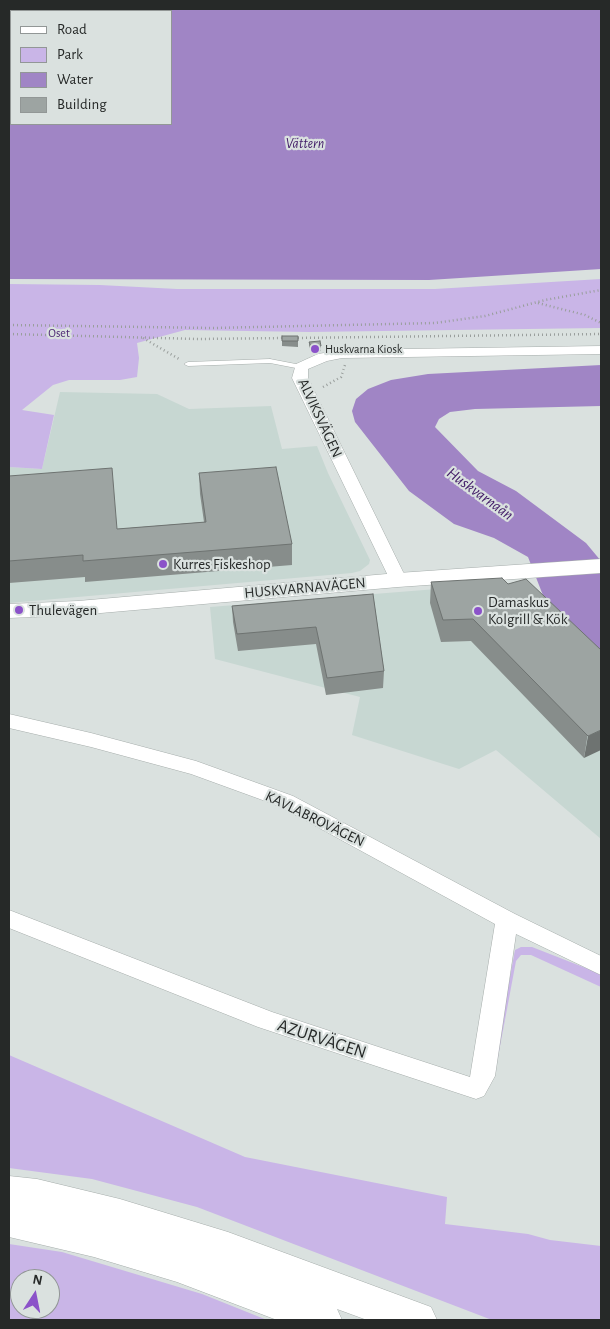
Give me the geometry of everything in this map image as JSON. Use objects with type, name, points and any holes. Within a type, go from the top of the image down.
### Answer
[{"type":"highway","points":[[9,1193],[37,1196],[129,1219],[228,1250],[417,1320]]},
{"type":"highway","points":[[9,1220],[94,1239],[177,1264],[254,1292],[322,1320]]},
{"type":"street","name":"ALVIKSVÄGEN","points":[[398,580],[300,378],[301,367],[323,356],[349,354],[601,350]]},
{"type":"street","name":"HUSKVARNAVÄGEN","points":[[9,611],[78,608],[398,580],[601,566]]},
{"type":"street","name":"KAVLABROVÄGEN","points":[[9,721],[91,740],[196,768],[286,801],[507,920],[601,966]]},
{"type":"street","name":"AZURVÄGEN","points":[[9,919],[266,1020],[476,1089],[483,1076],[507,920]]},
{"type":"lane","points":[[188,364],[270,361],[301,367]]},
{"type":"path","points":[[9,325],[139,328],[435,323],[484,316],[536,302],[601,290]]},
{"type":"path","points":[[536,302],[585,315],[601,323]]},
{"type":"path","points":[[9,334],[143,338],[346,338],[601,334]]},
{"type":"path","points":[[143,338],[188,364]]},
{"type":"path","points":[[319,390],[341,378],[349,354],[346,338]]},
{"type":"shaded area","points":[[60,392],[157,394],[189,409],[271,406],[282,449],[317,446],[370,560],[369,564],[360,571],[352,573],[9,603],[9,467],[42,469]]},
{"type":"shaded area","points":[[525,582],[601,656],[601,839],[496,750],[459,769],[352,735],[360,697],[215,659],[210,607]]},
{"type":"green space","name":"Oset","points":[[601,279],[601,328],[309,332],[185,330],[137,343],[139,358],[137,377],[120,380],[69,380],[53,385],[22,410],[54,415],[42,469],[9,467],[9,284],[100,285],[177,289],[435,289]]},
{"type":"green space","points":[[521,947],[532,947],[601,974],[601,987],[531,955],[521,955],[516,961],[495,1073],[492,1073],[515,950]]},
{"type":"green space","points":[[9,1055],[245,1157],[447,1197],[445,1224],[528,1234],[550,1240],[601,1246],[601,1320],[492,1320],[197,1207],[92,1179],[9,1168]]},
{"type":"green space","points":[[9,1244],[62,1252],[202,1294],[267,1320],[9,1320]]},
{"type":"water","name":"Vättern","points":[[9,9],[601,9],[601,269],[429,280],[9,279]]},
{"type":"water","name":"Huskvarnaån","points":[[601,365],[601,406],[475,409],[450,412],[439,419],[435,427],[478,471],[516,491],[586,543],[601,561],[601,652],[546,603],[528,557],[494,538],[454,524],[409,491],[355,422],[352,411],[356,399],[368,389],[391,380],[428,374]]},
{"type":"building","points":[[282,336],[298,336],[298,341],[282,341]]},
{"type":"building","points":[[320,341],[321,346],[311,346],[309,342]]},
{"type":"building","points":[[276,467],[292,544],[83,561],[83,555],[9,561],[9,476],[112,468],[117,529],[206,522],[199,473]]},
{"type":"building","points":[[502,578],[508,584],[526,579],[601,650],[601,730],[588,736],[473,619],[443,620],[431,582]]},
{"type":"building","points":[[373,594],[384,671],[327,678],[316,627],[237,634],[232,606]]},
{"type":"place","name":"Huskvarna Kiosk","points":[[315,349]]},
{"type":"place","name":"Kurres Fiskeshop","points":[[163,564]]},
{"type":"place","name":"Thulevägen","points":[[19,610]]},
{"type":"place","name":"Damaskus Kolgrill & Kök","points":[[478,611]]}]
